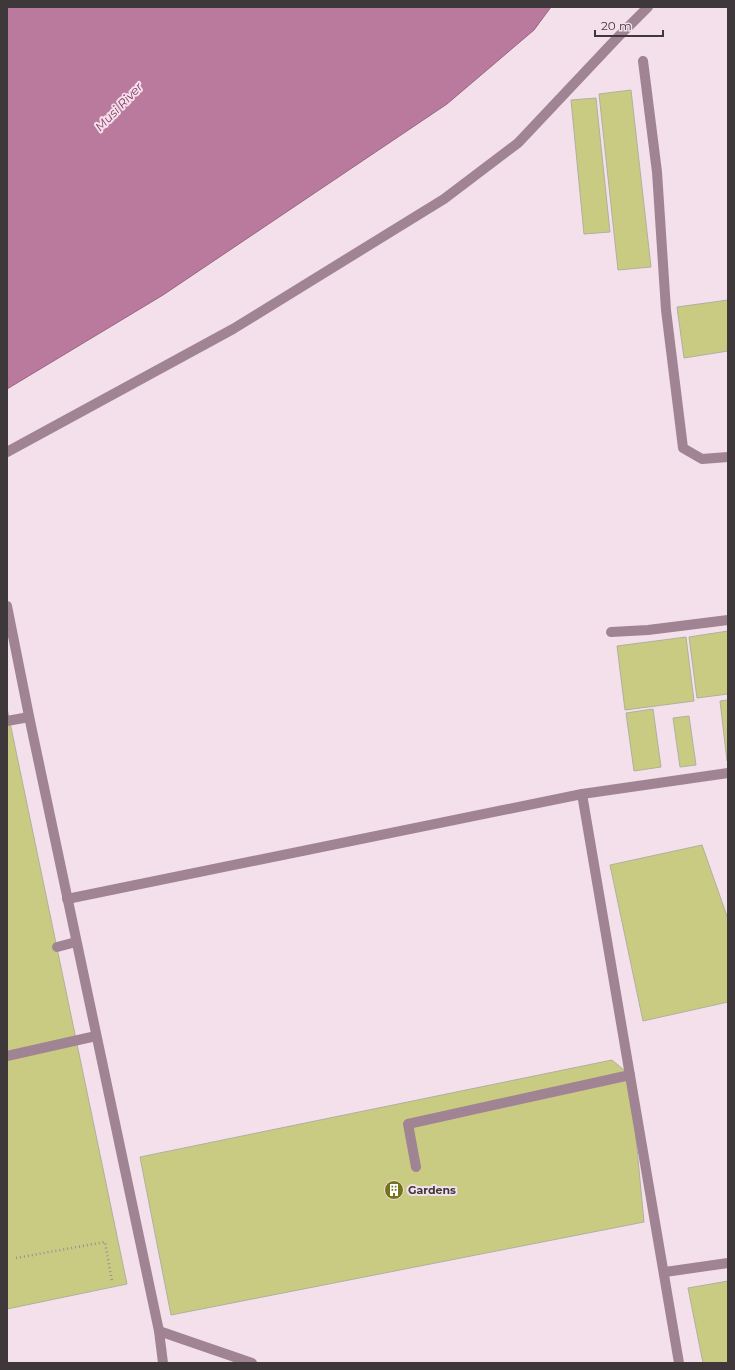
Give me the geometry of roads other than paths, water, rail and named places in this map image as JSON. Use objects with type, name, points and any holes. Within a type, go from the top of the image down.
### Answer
[{"type":"street","points":[[7,452],[233,329],[444,199],[518,143],[648,7]]},
{"type":"street","points":[[643,61],[657,172],[666,310],[683,448],[702,459],[728,457]]},
{"type":"street","points":[[7,606],[158,1331],[163,1363]]},
{"type":"street","points":[[611,632],[648,630],[728,620]]},
{"type":"street","points":[[7,721],[29,717]]},
{"type":"street","points":[[67,899],[582,794],[728,773]]},
{"type":"street","points":[[582,794],[680,1363]]},
{"type":"street","points":[[57,947],[76,942]]},
{"type":"street","points":[[7,1056],[96,1036]]},
{"type":"street","points":[[416,1167],[408,1124],[630,1075]]},
{"type":"street","points":[[665,1272],[728,1263]]},
{"type":"street","points":[[158,1331],[252,1363]]},
{"type":"water","name":"Musi River","points":[[7,7],[551,7],[534,30],[447,104],[163,295],[7,389]]},
{"type":"place","name":"Gardens","points":[[394,1190]]}]
